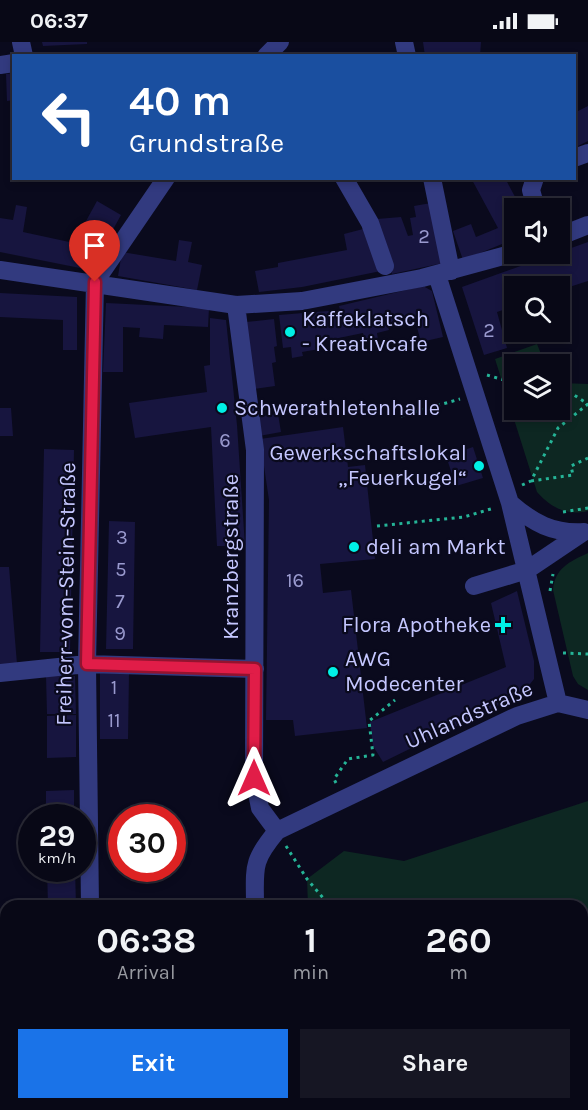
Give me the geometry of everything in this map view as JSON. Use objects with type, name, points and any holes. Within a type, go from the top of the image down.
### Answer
[{"type":"street","points":[[268,54],[280,42]]},
{"type":"street","points":[[95,282],[165,180]]},
{"type":"street","points":[[345,180],[370,223],[386,266]]},
{"type":"street","name":"Uhlandstraße","points":[[277,831],[517,716],[558,703],[526,570],[512,494],[480,383],[444,273],[432,180]]},
{"type":"street","points":[[533,198],[531,190],[534,180]]},
{"type":"street","points":[[570,232],[588,225]]},
{"type":"street","points":[[0,270],[236,304],[302,301],[444,273],[504,256]]},
{"type":"street","name":"Freiherr-vom-Stein-Straße","points":[[90,900],[87,664],[95,282]]},
{"type":"street","name":"Kranzbergstraße","points":[[236,304],[255,450],[254,778],[260,808],[277,831]]},
{"type":"street","points":[[512,494],[532,522],[562,531],[585,532]]},
{"type":"street","points":[[474,586],[526,570],[585,532]]},
{"type":"street","points":[[0,673],[87,664],[255,669]]},
{"type":"street","points":[[558,703],[588,710]]},
{"type":"street","points":[[255,900],[255,870],[260,852],[277,831]]},
{"type":"path","points":[[401,416],[480,383],[504,383]]},
{"type":"path","points":[[531,481],[558,428],[588,404],[570,394]]},
{"type":"path","points":[[377,526],[465,517],[512,494],[531,481],[573,475],[571,466],[588,458]]},
{"type":"path","points":[[512,494],[517,476]]},
{"type":"path","points":[[512,494],[527,494]]},
{"type":"path","points":[[559,513],[588,508]]},
{"type":"path","points":[[552,600],[550,581],[556,568]]},
{"type":"path","points":[[566,663],[564,652],[588,654]]},
{"type":"path","points":[[342,799],[334,779],[348,759],[373,755],[369,721],[395,700]]},
{"type":"path","points":[[277,831],[307,879],[325,900]]},
{"type":"green space","points":[[537,344],[541,354],[509,354]]},
{"type":"green space","points":[[504,356],[504,388],[495,359]]},
{"type":"green space","points":[[570,383],[588,384],[588,511],[574,512],[560,509],[537,492],[514,420],[570,420]]},
{"type":"green space","points":[[588,553],[588,690],[578,684],[573,676],[553,590],[554,582],[560,571],[569,563]]},
{"type":"green space","points":[[588,801],[588,900],[308,900],[307,879],[344,851],[404,861]]},
{"type":"building","points":[[42,42],[87,42],[87,44],[43,46]]},
{"type":"building","points":[[423,42],[481,42],[480,54],[425,54]]},
{"type":"building","points":[[12,73],[12,100],[7,101],[6,74]]},
{"type":"building","points":[[588,106],[588,141],[576,147],[576,112]]},
{"type":"building","points":[[472,180],[506,180],[516,198],[504,198],[504,243],[463,260],[453,231],[471,224],[476,237],[498,228]]},
{"type":"building","points":[[97,201],[121,215],[93,266],[85,269],[0,252],[0,218],[13,220],[16,205],[27,207],[23,232],[74,243]]},
{"type":"building","points":[[431,203],[443,263],[392,274],[377,219],[401,217],[408,236],[413,235],[410,218],[416,217],[414,206]]},
{"type":"building","points":[[367,228],[381,271],[302,287],[259,292],[255,271],[278,267],[278,263],[347,250],[344,234]]},
{"type":"building","points":[[179,240],[192,242],[188,262],[202,265],[197,290],[118,276],[122,252],[176,261]]},
{"type":"building","points":[[588,242],[588,281],[570,287],[570,276],[504,276],[504,310],[497,312],[507,348],[484,355],[462,287],[526,264],[570,264],[570,248]]},
{"type":"building","points":[[423,286],[432,291],[443,337],[421,342],[415,320],[388,326],[389,330],[377,333],[378,340],[365,343],[363,333],[324,341],[325,348],[302,352],[303,356],[292,358],[291,347],[283,348],[279,315],[340,310],[339,306]]},
{"type":"building","points":[[0,293],[77,297],[77,350],[63,350],[63,320],[0,317]]},
{"type":"building","points":[[106,303],[209,308],[208,327],[164,325],[163,339],[139,337],[140,328],[123,327],[123,372],[103,372]]},
{"type":"building","points":[[210,318],[226,320],[237,425],[245,546],[217,546],[211,427],[135,438],[129,403],[207,392],[204,366],[210,365]]},
{"type":"building","points":[[274,319],[277,346],[274,347],[276,362],[272,363],[275,386],[254,389],[246,322]]},
{"type":"building","points":[[0,408],[11,408],[13,436],[0,436]]},
{"type":"building","points":[[278,414],[281,432],[259,436],[256,417]]},
{"type":"building","points":[[343,427],[348,467],[365,465],[375,559],[320,564],[323,593],[351,590],[367,728],[295,736],[293,720],[266,720],[269,500],[260,439]]},
{"type":"building","points":[[473,447],[483,478],[456,486],[446,456]]},
{"type":"building","points":[[44,449],[74,450],[70,652],[40,652]]},
{"type":"building","points":[[109,521],[135,522],[133,649],[106,649]]},
{"type":"building","points":[[0,567],[9,567],[17,664],[0,666]]},
{"type":"building","points":[[517,591],[534,661],[534,679],[522,694],[383,762],[373,746],[370,722],[506,667],[491,603]]},
{"type":"building","points":[[100,673],[129,673],[128,739],[100,739]]},
{"type":"building","points":[[46,676],[75,676],[76,714],[47,714]]},
{"type":"building","points":[[76,715],[76,757],[47,758],[47,716]]},
{"type":"building","points":[[74,790],[74,804],[46,804],[46,791]]},
{"type":"building","points":[[47,882],[75,882],[76,900],[48,900]]},
{"type":"place","name":"Kaffeklatsch - Kreativcafe","points":[[290,332]]},
{"type":"place","name":"Schwerathletenhalle","points":[[222,408]]},
{"type":"place","name":"Gewerkschaftslokal „Feuerkugel“","points":[[479,466]]},
{"type":"place","name":"deli am Markt","points":[[354,547]]},
{"type":"place","name":"Flora Apotheke","points":[[503,625]]},
{"type":"place","name":"AWG Modecenter","points":[[333,672]]},
{"type":"route","points":[[95,282],[87,664],[255,669],[254,778]]}]
